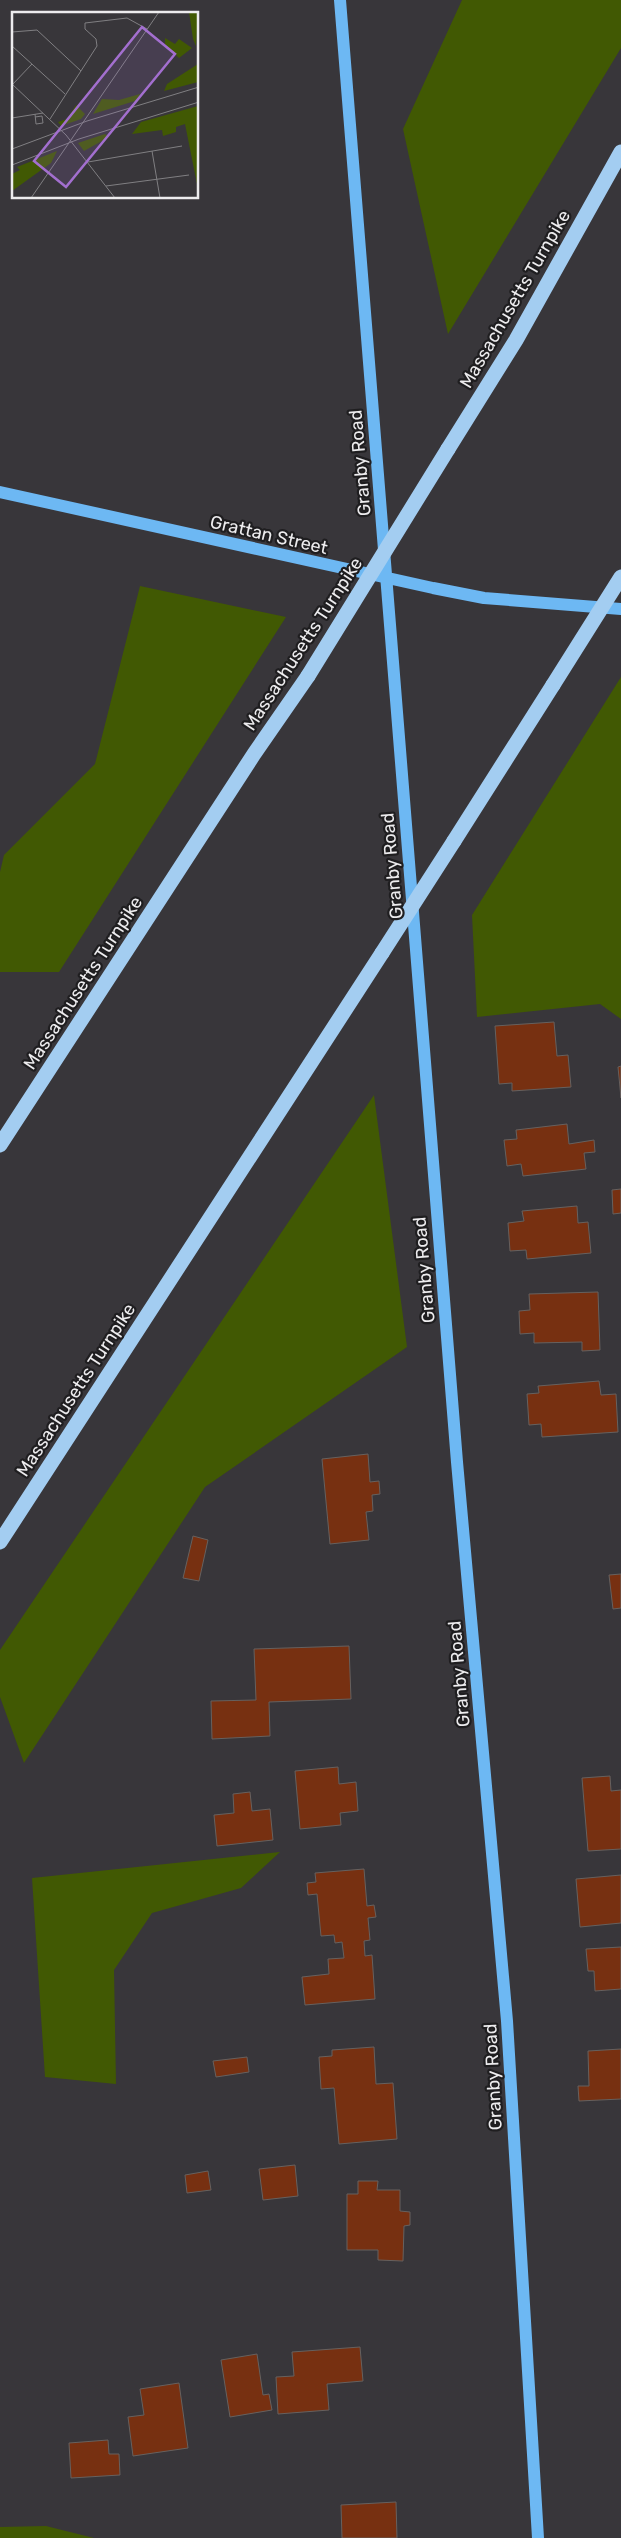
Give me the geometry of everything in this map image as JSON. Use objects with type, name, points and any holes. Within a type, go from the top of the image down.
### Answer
[{"type":"highway","name":"Massachusetts Turnpike","points":[[0,1145],[244,770],[308,676],[516,340],[621,152]]},
{"type":"highway","name":"Massachusetts Turnpike","points":[[0,1542],[382,953],[621,577]]},
{"type":"main road","name":"Granby Road","points":[[340,0],[456,1452],[507,2021],[538,2538]]},
{"type":"main road","name":"Grattan Street","points":[[0,492],[387,580],[484,598],[621,609]]},
{"type":"green space","points":[[462,0],[621,0],[621,48],[448,334],[403,129]]},
{"type":"green space","points":[[140,586],[286,617],[59,972],[0,972],[0,872],[4,855],[95,764]]},
{"type":"green space","points":[[621,677],[621,1019],[600,1004],[477,1017],[472,915]]},
{"type":"green space","points":[[374,1095],[407,1347],[205,1487],[24,1763],[0,1697],[0,1650]]},
{"type":"green space","points":[[280,1852],[241,1888],[152,1913],[114,1970],[116,2084],[45,2077],[32,1878]]},
{"type":"green space","points":[[46,2526],[94,2538],[0,2538],[0,2527]]},
{"type":"building","points":[[554,1022],[557,1056],[568,1055],[571,1087],[512,1091],[512,1083],[499,1084],[495,1026]]},
{"type":"building","points":[[621,1066],[621,1098],[618,1067]]},
{"type":"building","points":[[567,1124],[569,1144],[594,1140],[595,1152],[584,1153],[586,1169],[523,1176],[521,1164],[507,1166],[504,1140],[517,1139],[516,1130]]},
{"type":"building","points":[[621,1189],[621,1213],[613,1214],[612,1190]]},
{"type":"building","points":[[577,1206],[578,1223],[588,1222],[591,1253],[527,1259],[526,1250],[510,1251],[508,1223],[524,1221],[522,1211]]},
{"type":"building","points":[[598,1292],[600,1350],[582,1351],[582,1342],[534,1343],[534,1333],[520,1334],[519,1311],[530,1310],[529,1294]]},
{"type":"building","points":[[599,1381],[601,1395],[616,1394],[618,1432],[542,1437],[541,1424],[529,1425],[527,1394],[539,1393],[538,1386]]},
{"type":"building","points":[[368,1454],[370,1482],[379,1481],[380,1494],[372,1495],[373,1511],[366,1512],[369,1540],[330,1544],[322,1459]]},
{"type":"building","points":[[193,1536],[208,1540],[199,1581],[183,1578]]},
{"type":"building","points":[[621,1574],[621,1608],[613,1609],[609,1575]]},
{"type":"building","points":[[349,1646],[351,1699],[269,1702],[270,1736],[212,1739],[211,1701],[256,1700],[254,1649]]},
{"type":"building","points":[[338,1767],[339,1784],[356,1782],[358,1811],[340,1813],[341,1825],[300,1829],[295,1771]]},
{"type":"building","points":[[610,1776],[611,1791],[621,1790],[621,1849],[588,1851],[582,1778]]},
{"type":"building","points":[[250,1792],[252,1811],[270,1809],[273,1840],[217,1846],[214,1815],[234,1813],[233,1794]]},
{"type":"building","points":[[364,1869],[367,1906],[374,1905],[376,1917],[368,1918],[370,1940],[364,1941],[365,1956],[372,1955],[375,1999],[305,2005],[302,1977],[329,1974],[328,1959],[344,1958],[342,1942],[335,1943],[334,1935],[321,1936],[317,1894],[308,1895],[307,1883],[316,1882],[315,1873]]},
{"type":"building","points":[[621,1875],[621,1923],[580,1927],[576,1879]]},
{"type":"building","points":[[621,1947],[621,1989],[595,1991],[594,1971],[588,1971],[586,1949]]},
{"type":"building","points":[[374,2047],[376,2084],[393,2083],[397,2139],[339,2144],[334,2088],[321,2089],[319,2057],[332,2056],[332,2050]]},
{"type":"building","points":[[621,2049],[621,2099],[579,2101],[578,2086],[589,2086],[588,2051]]},
{"type":"building","points":[[247,2057],[249,2072],[216,2077],[213,2061]]},
{"type":"building","points":[[295,2165],[298,2196],[263,2200],[259,2169]]},
{"type":"building","points":[[208,2171],[211,2190],[187,2193],[185,2175]]},
{"type":"building","points":[[358,2181],[378,2181],[377,2190],[400,2190],[400,2211],[410,2212],[410,2225],[404,2226],[403,2261],[378,2260],[378,2250],[347,2250],[347,2194],[358,2194]]},
{"type":"building","points":[[360,2347],[363,2381],[327,2384],[329,2410],[278,2414],[276,2377],[294,2376],[292,2352]]},
{"type":"building","points":[[257,2354],[263,2395],[269,2394],[272,2410],[230,2417],[221,2360]]},
{"type":"building","points":[[179,2383],[188,2448],[133,2456],[128,2417],[144,2415],[140,2389]]},
{"type":"building","points":[[108,2440],[109,2454],[119,2454],[120,2475],[71,2478],[69,2443]]},
{"type":"building","points":[[396,2502],[397,2538],[342,2538],[341,2505]]}]
